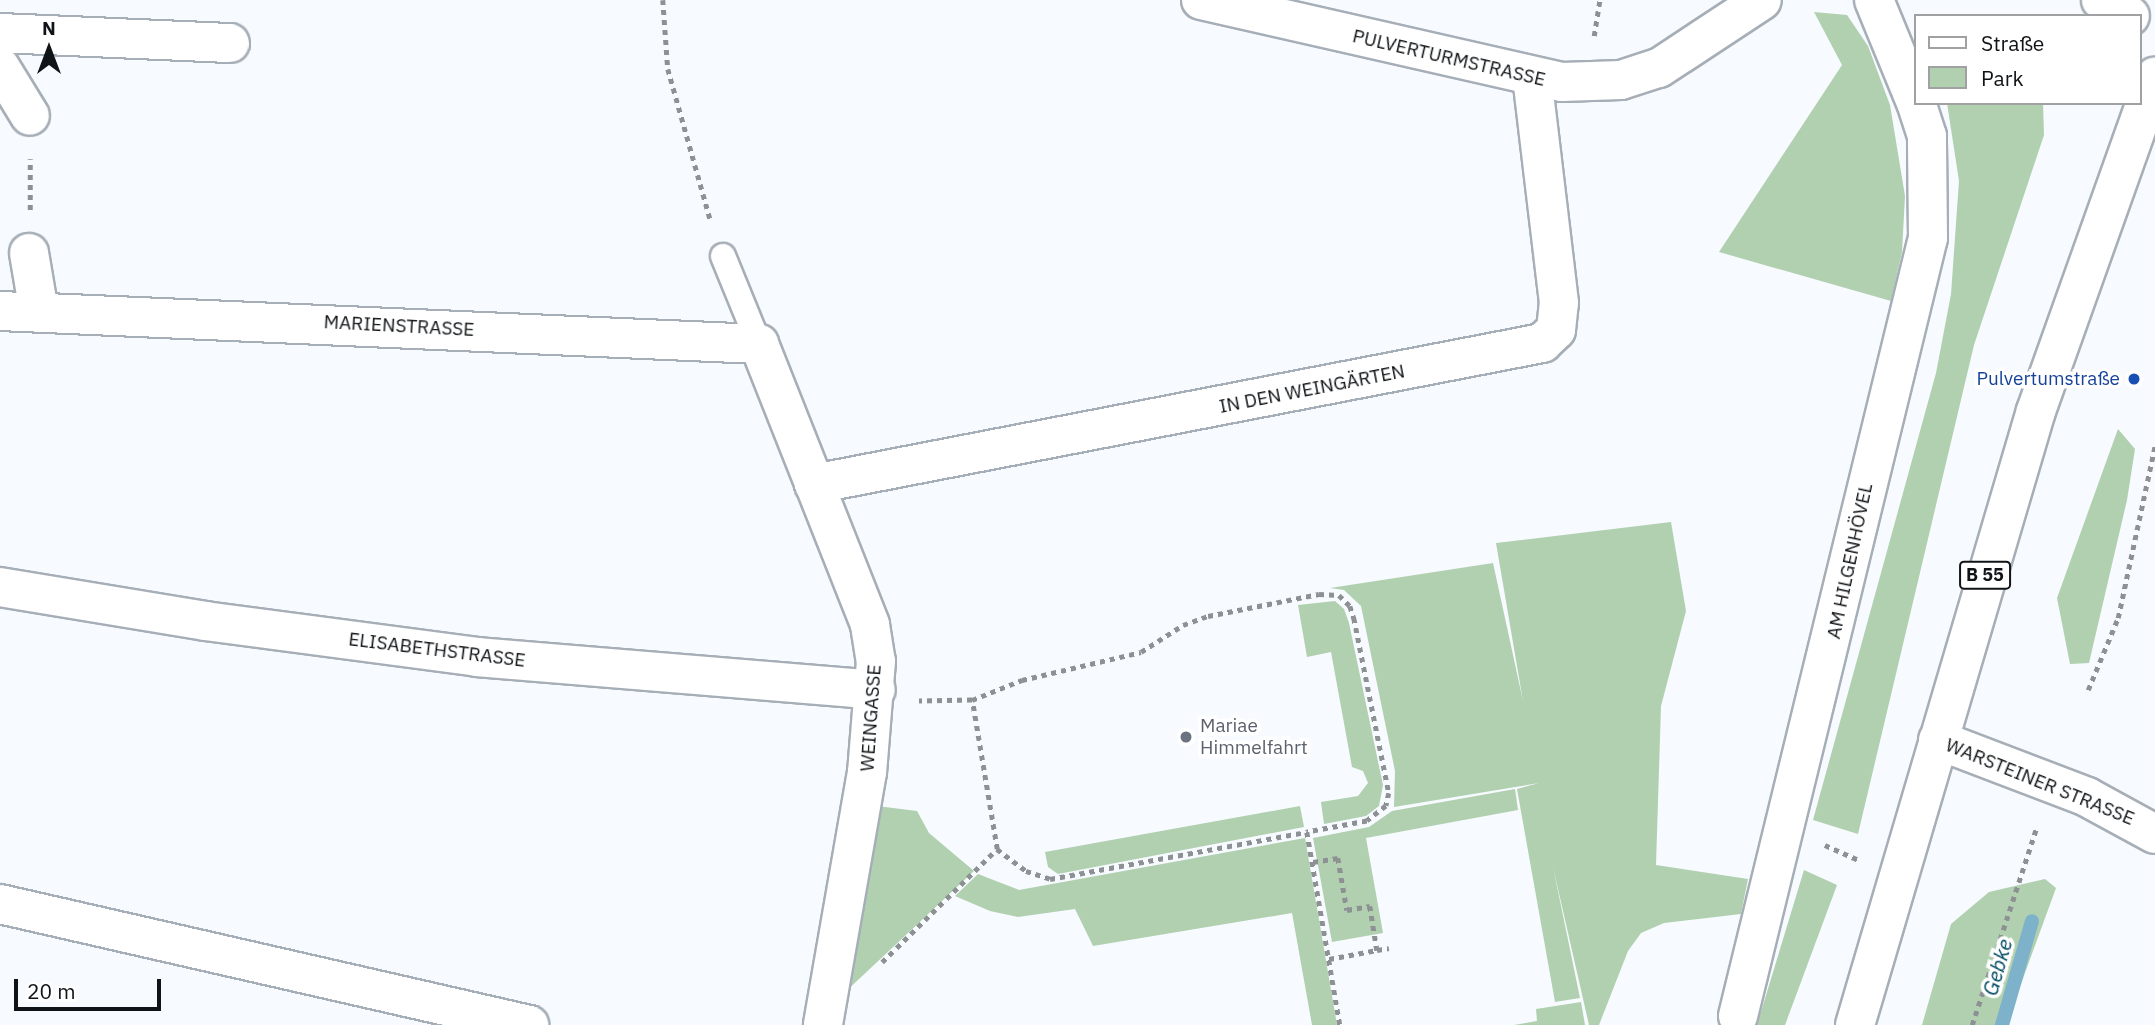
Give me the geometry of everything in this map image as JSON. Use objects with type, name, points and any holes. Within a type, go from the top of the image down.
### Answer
[{"type":"street","name":"PULVERTURMSTRASSE","points":[[1201,0],[1532,78],[1592,82],[1640,75],[1674,60],[1762,0]]},
{"type":"street","name":"AM HILGENHÖVEL","points":[[1874,0],[1913,94]]},
{"type":"street","points":[[2101,0],[2126,14]]},
{"type":"street","points":[[0,33],[230,43]]},
{"type":"street","points":[[0,67],[30,116]]},
{"type":"street","name":"WARSTEINER STRASSE","points":[[2151,818],[1938,740],[2036,411],[2155,77]]},
{"type":"street","name":"IN DEN WEINGÄRTEN","points":[[814,484],[1542,343],[1556,330],[1559,303],[1532,78]]},
{"type":"street","name":"AM HILGENHÖVEL","points":[[1738,1016],[1842,603],[1872,456],[1928,238],[1927,136],[1917,105]]},
{"type":"street","points":[[30,253],[39,312]]},
{"type":"street","name":"MARIENSTRASSE","points":[[0,311],[758,344]]},
{"type":"street","name":"WEINGASSE","points":[[758,344],[870,625],[876,690],[867,772],[823,1025]]},
{"type":"street","name":"ELISABETHSTRASSE","points":[[0,587],[205,621],[477,657],[876,690]]},
{"type":"street","name":"B 55","points":[[1854,1025],[1938,740]]},
{"type":"street","points":[[0,904],[529,1025]]},
{"type":"lane","points":[[723,256],[758,344]]},
{"type":"path","points":[[663,0],[677,109],[723,256]]},
{"type":"path","points":[[30,116],[30,253]]},
{"type":"path","points":[[2088,690],[2118,618],[2155,446]]},
{"type":"path","points":[[876,690],[914,700],[972,700],[1022,680],[1141,652],[1183,625],[1208,616],[1318,594],[1339,596],[1350,606],[1354,618],[1389,793],[1386,806],[1367,821],[1049,878],[1026,871],[997,849],[972,700]]},
{"type":"path","points":[[1972,1025],[2053,783]]},
{"type":"path","points":[[1788,824],[1843,855],[1900,876]]},
{"type":"path","points":[[1307,832],[1340,1025]]},
{"type":"path","points":[[871,972],[997,849]]},
{"type":"path","points":[[1313,862],[1338,858],[1347,911],[1370,906],[1377,950]]},
{"type":"path","points":[[1329,959],[1389,948]]},
{"type":"green space","points":[[1814,12],[1847,15],[1868,46],[1890,105],[1905,196],[1902,252],[1891,301],[1719,252],[1842,65]]},
{"type":"green space","points":[[1947,105],[2043,105],[2044,135],[1974,345],[1858,834],[1813,820],[1936,373],[1951,294],[1959,181]]},
{"type":"green space","points":[[2118,429],[2135,449],[2127,500],[2089,663],[2070,664],[2057,598]]},
{"type":"green space","points":[[1671,522],[1686,611],[1661,706],[1656,865],[1748,879],[1741,914],[1664,923],[1641,933],[1628,951],[1599,1025],[1589,1025],[1553,867],[1580,998],[1555,1002],[1517,789],[1539,783],[1394,807],[1395,771],[1361,606],[1344,590],[1330,588],[1493,563],[1523,701],[1496,543]]},
{"type":"green space","points":[[1335,601],[1344,609],[1349,623],[1383,785],[1379,806],[1366,816],[1324,824],[1321,802],[1358,796],[1368,783],[1363,771],[1352,767],[1331,652],[1307,657],[1298,605]]},
{"type":"green space","points":[[1515,789],[1518,810],[1366,838],[1383,933],[1332,942],[1313,838],[1369,827],[1392,811]]},
{"type":"green space","points":[[877,806],[917,811],[929,833],[974,871],[842,995]]},
{"type":"green space","points":[[1300,806],[1304,827],[1058,874],[1048,867],[1045,852]]},
{"type":"green space","points":[[1305,838],[1337,1025],[1312,1025],[1292,913],[1093,946],[1075,909],[1018,917],[990,911],[955,896],[978,874],[1019,890]]},
{"type":"green space","points":[[1804,870],[1837,885],[1785,1025],[1757,1025]]},
{"type":"green space","points":[[2045,879],[2056,888],[2006,1025],[1922,1025],[1951,924],[1989,892]]},
{"type":"green space","points":[[1581,1002],[1585,1025],[1514,1025],[1537,1021],[1536,1009]]},
{"type":"waterway","name":"Gebke","points":[[2002,1025],[2032,921]]},
{"type":"place","name":"Pulvertumstraße","points":[[2134,379]]},
{"type":"place","name":"Mariae Himmelfahrt","points":[[1186,737]]}]
